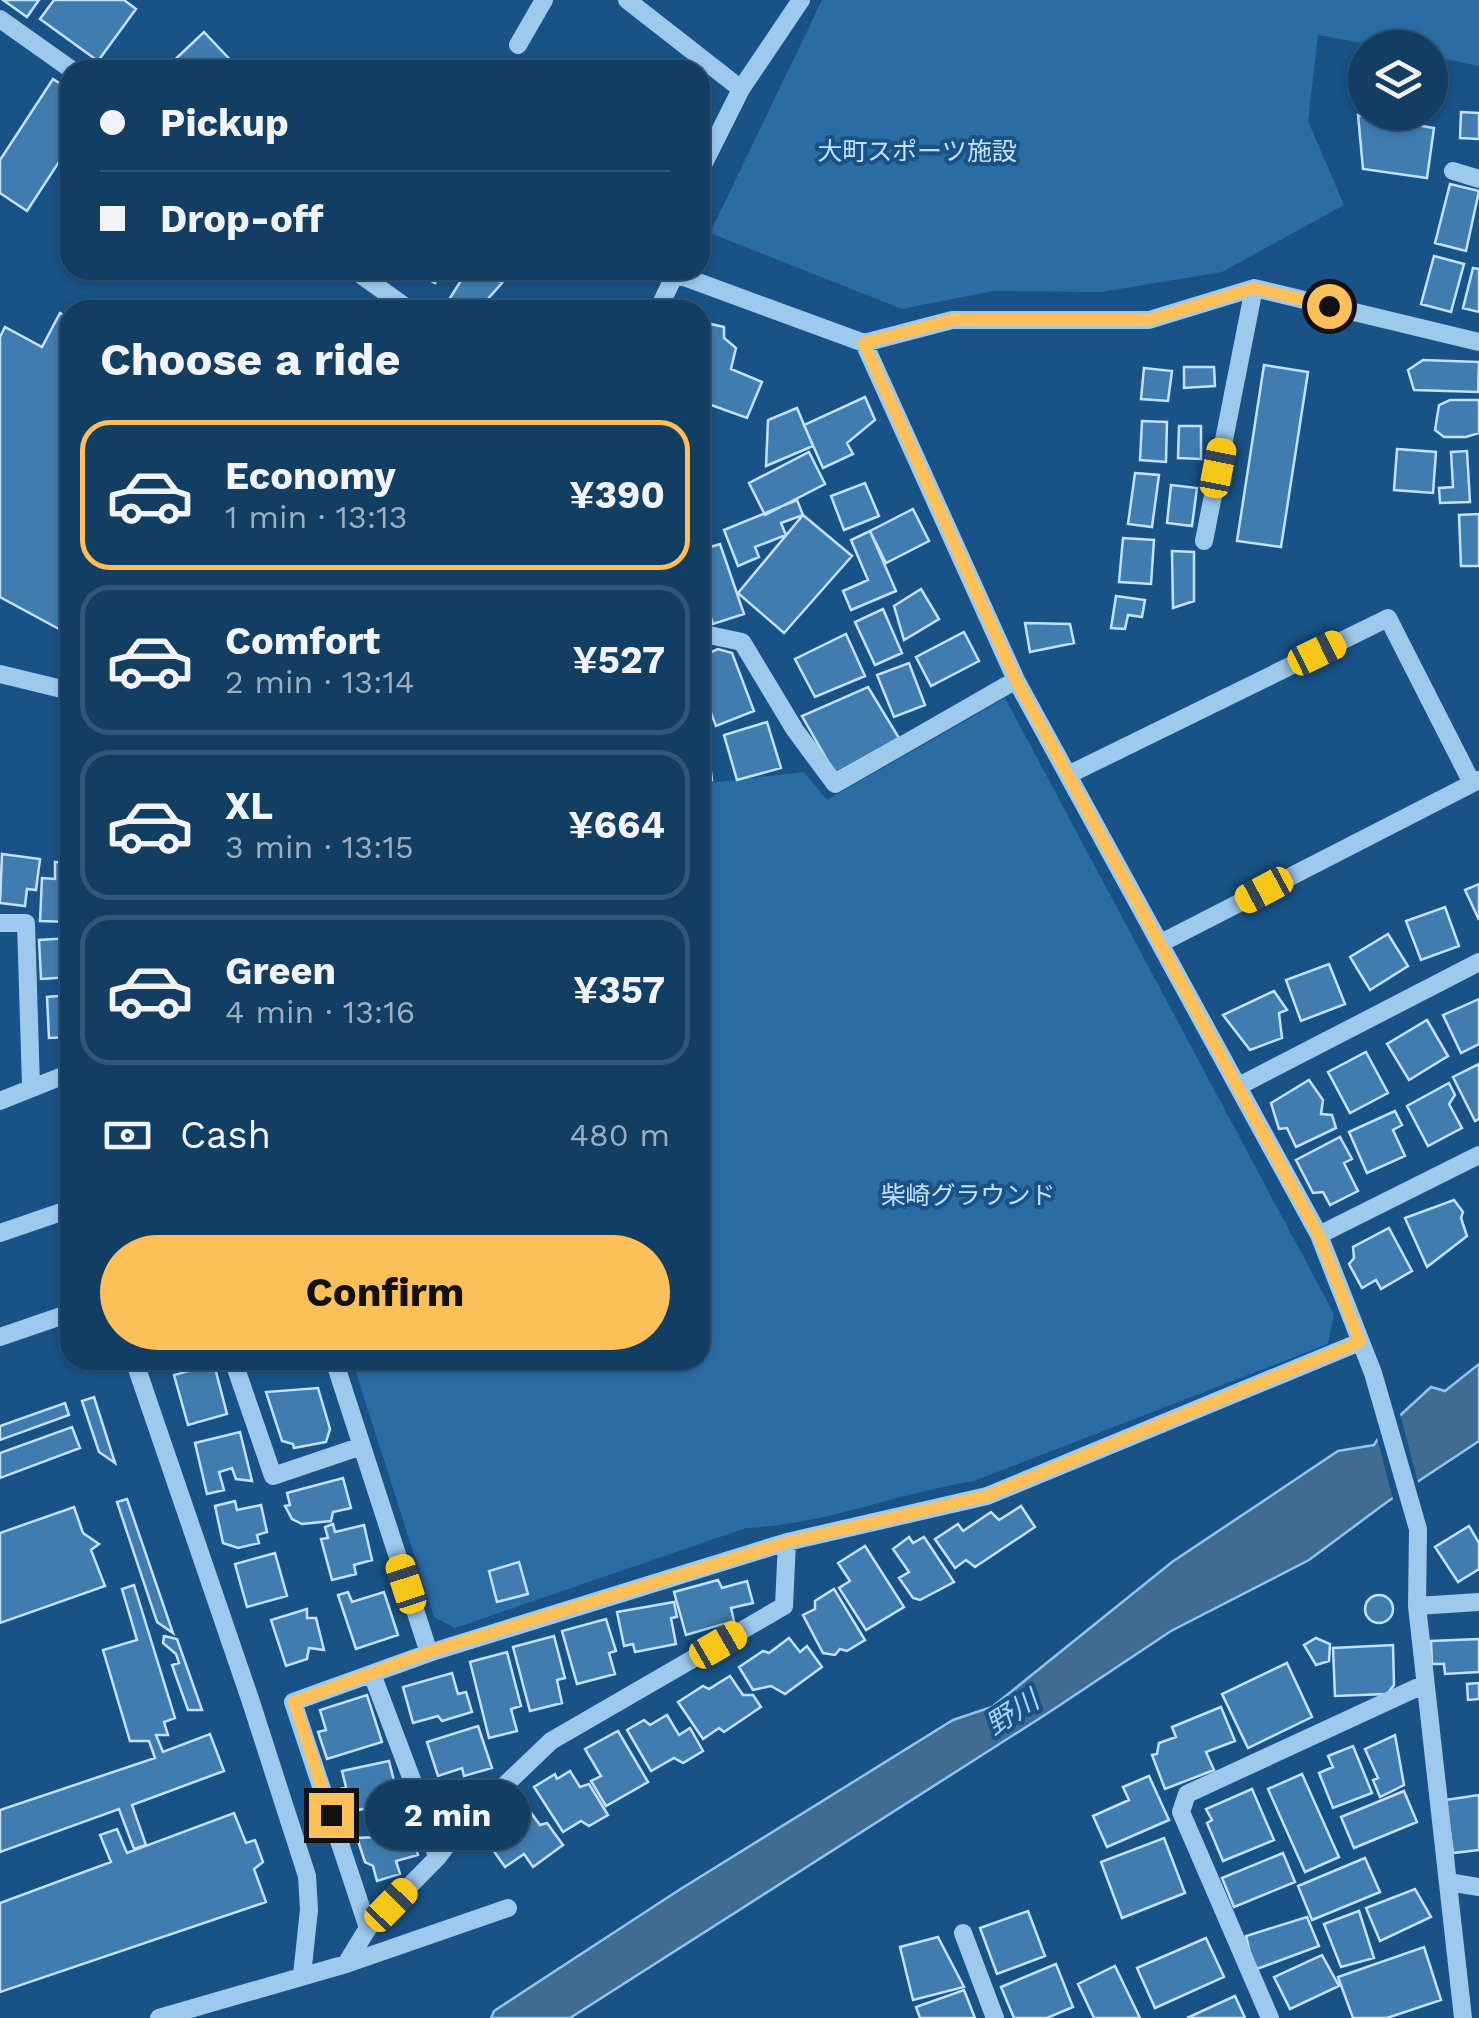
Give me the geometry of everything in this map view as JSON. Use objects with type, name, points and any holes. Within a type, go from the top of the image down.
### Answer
[{"type":"street","points":[[518,45],[544,0]]},
{"type":"street","points":[[627,0],[705,60]]},
{"type":"street","points":[[710,151],[741,88],[801,0]]},
{"type":"street","points":[[0,19],[60,62]]},
{"type":"street","points":[[710,64],[741,88]]},
{"type":"street","points":[[1454,172],[1479,179]]},
{"type":"street","points":[[368,280],[396,300]]},
{"type":"street","points":[[697,280],[864,343],[952,320],[1149,320],[1254,288],[1479,342]]},
{"type":"street","points":[[1204,540],[1254,288]]},
{"type":"street","points":[[864,343],[1016,680],[1319,1236],[1373,1373],[1418,1529],[1417,1606],[1463,2018]]},
{"type":"street","points":[[1068,775],[1388,618],[1475,782],[1161,944]]},
{"type":"street","points":[[710,636],[742,642],[795,730],[834,784],[1016,680]]},
{"type":"street","points":[[0,674],[60,689]]},
{"type":"street","points":[[0,923],[26,924],[31,1086]]},
{"type":"street","points":[[1239,1086],[1479,962]]},
{"type":"street","points":[[0,1100],[60,1077]]},
{"type":"street","points":[[1319,1236],[1479,1155]]},
{"type":"street","points":[[0,1233],[60,1213]]},
{"type":"street","points":[[0,1338],[60,1317]]},
{"type":"street","points":[[368,1928],[294,1702],[429,1652],[788,1542],[986,1496],[1360,1342]]},
{"type":"street","points":[[137,1370],[307,1876],[309,1910],[302,1975]]},
{"type":"street","points":[[236,1370],[273,1476],[362,1446]]},
{"type":"street","points":[[337,1370],[429,1652]]},
{"type":"street","points":[[346,1964],[368,1928],[437,1858],[460,1828],[551,1741],[784,1606],[788,1542]]},
{"type":"street","points":[[1417,1606],[1479,1602]]},
{"type":"street","points":[[372,1674],[426,1817],[437,1858]]},
{"type":"street","points":[[1270,2018],[1181,1812],[1187,1794],[1425,1684]]},
{"type":"street","points":[[1448,1882],[1479,1887]]},
{"type":"street","points":[[159,2018],[346,1964],[508,1908]]},
{"type":"street","points":[[964,1933],[996,2018]]},
{"type":"green space","name":"大町スポーツ施設","points":[[822,0],[1479,0],[1479,66],[1448,60],[1448,30],[1348,30],[1348,40],[1318,35],[1308,121],[1344,205],[1222,272],[1101,292],[993,291],[902,309],[710,233]]},
{"type":"green space","name":"柴崎グラウンド","points":[[1005,698],[1334,1314],[1328,1344],[974,1481],[804,1521],[746,1528],[455,1628],[434,1617],[355,1370],[710,1370],[710,783],[804,772],[827,800]]},
{"type":"water","name":"野川","points":[[1479,1364],[1479,1441],[1309,1560],[1171,1631],[570,2018],[491,2018],[494,2011],[679,1890],[953,1720],[992,1707],[1172,1562],[1338,1451],[1374,1445],[1383,1431],[1431,1387],[1445,1391]]},
{"type":"pier","points":[[1399,1410],[1419,1486],[1394,1503],[1376,1434]]},
{"type":"building","points":[[3,0],[39,0],[27,17]]},
{"type":"building","points":[[54,0],[124,0],[136,9],[99,60],[40,19]]},
{"type":"building","points":[[204,32],[230,60],[175,60]]},
{"type":"building","points":[[53,79],[60,84],[60,160],[27,211],[0,193],[0,160]]},
{"type":"building","points":[[1461,112],[1479,113],[1479,139],[1460,138]]},
{"type":"building","points":[[1359,130],[1434,130],[1427,178],[1363,169]]},
{"type":"building","points":[[1450,184],[1479,191],[1466,251],[1435,243]]},
{"type":"building","points":[[1434,256],[1464,264],[1451,312],[1421,304]]},
{"type":"building","points":[[1473,268],[1479,269],[1479,312],[1463,308]]},
{"type":"building","points":[[461,280],[502,283],[487,300],[450,298]]},
{"type":"building","points":[[60,313],[60,630],[0,597],[0,337],[5,327],[42,347]]},
{"type":"building","points":[[710,327],[724,327],[724,338],[736,348],[731,369],[762,382],[747,418],[710,405]]},
{"type":"building","points":[[1423,360],[1479,362],[1478,392],[1414,390],[1408,370]]},
{"type":"building","points":[[1264,365],[1308,372],[1281,547],[1237,541]]},
{"type":"building","points":[[1184,367],[1214,367],[1215,386],[1184,388]]},
{"type":"building","points":[[1144,368],[1172,371],[1168,401],[1141,399]]},
{"type":"building","points":[[865,397],[875,420],[847,443],[853,454],[823,468],[804,425]]},
{"type":"building","points":[[1450,400],[1479,400],[1479,433],[1444,437],[1435,430],[1439,405]]},
{"type":"building","points":[[797,408],[813,446],[766,466],[768,420]]},
{"type":"building","points":[[1142,421],[1167,422],[1166,462],[1140,460]]},
{"type":"building","points":[[1179,426],[1201,426],[1201,459],[1178,458]]},
{"type":"building","points":[[1397,449],[1436,452],[1433,493],[1394,490]]},
{"type":"building","points":[[1467,451],[1470,502],[1440,503],[1439,488],[1453,487],[1451,452]]},
{"type":"building","points":[[809,452],[825,484],[765,515],[749,483]]},
{"type":"building","points":[[1135,473],[1159,475],[1152,527],[1128,524]]},
{"type":"building","points":[[865,483],[879,516],[844,530],[831,496]]},
{"type":"building","points":[[1171,485],[1197,488],[1192,526],[1167,523]]},
{"type":"building","points":[[797,500],[803,515],[781,523],[786,535],[755,547],[759,557],[738,566],[724,530]]},
{"type":"building","points":[[913,509],[929,541],[886,563],[870,531]]},
{"type":"building","points":[[1479,514],[1479,566],[1461,566],[1459,515]]},
{"type":"building","points":[[803,515],[852,556],[784,633],[738,593]]},
{"type":"building","points":[[870,531],[896,591],[851,610],[843,591],[868,580],[851,540]]},
{"type":"building","points":[[1123,538],[1154,540],[1151,584],[1119,582]]},
{"type":"building","points":[[720,544],[744,614],[713,624],[710,615],[710,547]]},
{"type":"building","points":[[1172,551],[1194,552],[1194,601],[1173,608]]},
{"type":"building","points":[[921,589],[939,619],[904,640],[894,606]]},
{"type":"building","points":[[1116,596],[1145,600],[1142,617],[1128,615],[1125,629],[1111,628]]},
{"type":"building","points":[[883,609],[902,653],[875,665],[855,622]]},
{"type":"building","points":[[1025,623],[1070,624],[1074,643],[1030,652]]},
{"type":"building","points":[[964,632],[979,661],[931,686],[916,657]]},
{"type":"building","points":[[846,634],[865,676],[815,697],[795,659]]},
{"type":"building","points":[[718,649],[732,653],[754,711],[716,726],[710,711],[710,653]]},
{"type":"building","points":[[909,663],[925,705],[894,717],[877,675]]},
{"type":"building","points":[[868,687],[899,738],[835,774],[802,716]]},
{"type":"building","points":[[767,722],[781,768],[737,780],[724,735]]},
{"type":"building","points":[[2,854],[40,859],[36,890],[27,889],[25,906],[0,903]]},
{"type":"building","points":[[55,862],[60,862],[60,922],[40,921],[42,878],[55,879]]},
{"type":"building","points":[[1479,884],[1479,920],[1465,890]]},
{"type":"building","points":[[1445,907],[1459,946],[1421,960],[1406,921]]},
{"type":"building","points":[[1388,934],[1408,966],[1370,990],[1350,957]]},
{"type":"building","points":[[60,939],[60,978],[41,979],[39,940]]},
{"type":"building","points":[[1329,964],[1345,1004],[1301,1021],[1286,980]]},
{"type":"building","points":[[1274,991],[1287,1010],[1279,1013],[1282,1038],[1250,1050],[1223,1015]]},
{"type":"building","points":[[60,996],[60,1037],[49,1038],[47,997]]},
{"type":"building","points":[[1479,999],[1479,1044],[1461,1053],[1443,1015]]},
{"type":"building","points":[[1427,1020],[1448,1056],[1409,1080],[1387,1044]]},
{"type":"building","points":[[1366,1052],[1388,1093],[1350,1113],[1328,1072]]},
{"type":"building","points":[[1479,1064],[1479,1119],[1475,1121],[1453,1077]]},
{"type":"building","points":[[1309,1080],[1323,1100],[1321,1114],[1332,1115],[1336,1128],[1296,1147],[1287,1128],[1279,1129],[1271,1103]]},
{"type":"building","points":[[1449,1083],[1455,1095],[1449,1104],[1462,1128],[1428,1146],[1407,1106]]},
{"type":"building","points":[[1395,1111],[1402,1125],[1393,1130],[1405,1156],[1367,1173],[1349,1132]]},
{"type":"building","points":[[1340,1137],[1352,1159],[1344,1163],[1358,1191],[1330,1205],[1323,1192],[1313,1193],[1296,1160]]},
{"type":"building","points":[[1454,1200],[1463,1212],[1467,1236],[1427,1267],[1405,1218]]},
{"type":"building","points":[[1389,1228],[1412,1271],[1381,1289],[1376,1280],[1362,1288],[1349,1264],[1354,1258],[1353,1247]]},
{"type":"building","points":[[216,1370],[227,1414],[188,1425],[174,1375]]},
{"type":"building","points":[[318,1388],[330,1429],[326,1442],[294,1448],[282,1441],[266,1392]]},
{"type":"building","points":[[94,1397],[115,1463],[99,1452],[82,1401]]},
{"type":"building","points":[[65,1403],[69,1415],[0,1440],[0,1426]]},
{"type":"building","points":[[72,1427],[80,1448],[0,1478],[0,1453]]},
{"type":"building","points":[[240,1432],[252,1481],[236,1479],[232,1468],[219,1472],[224,1490],[207,1494],[195,1443]]},
{"type":"building","points":[[343,1478],[351,1508],[333,1512],[331,1521],[302,1524],[292,1519],[285,1506],[290,1505],[287,1493]]},
{"type":"building","points":[[127,1499],[173,1633],[157,1622],[117,1502]]},
{"type":"building","points":[[235,1501],[237,1510],[261,1505],[267,1532],[257,1535],[259,1543],[238,1548],[223,1543],[215,1506]]},
{"type":"building","points":[[1021,1506],[1035,1527],[975,1567],[966,1560],[955,1568],[935,1539],[958,1524],[963,1531],[991,1512],[999,1520]]},
{"type":"building","points":[[74,1507],[83,1533],[99,1544],[91,1550],[105,1586],[0,1623],[0,1533]]},
{"type":"building","points":[[333,1524],[335,1532],[364,1525],[372,1560],[354,1565],[356,1574],[332,1580],[321,1539],[328,1538],[325,1527]]},
{"type":"building","points":[[1469,1526],[1479,1543],[1479,1569],[1458,1582],[1435,1547]]},
{"type":"building","points":[[909,1537],[913,1543],[924,1537],[954,1582],[920,1600],[913,1598],[899,1578],[909,1572],[893,1549]]},
{"type":"building","points":[[865,1546],[904,1607],[866,1630],[839,1588],[850,1581],[838,1563]]},
{"type":"building","points":[[275,1553],[287,1596],[247,1607],[235,1564]]},
{"type":"building","points":[[519,1562],[528,1594],[497,1602],[489,1571]]},
{"type":"building","points":[[718,1580],[722,1588],[747,1581],[753,1603],[731,1608],[734,1621],[686,1635],[674,1592]]},
{"type":"building","points":[[134,1585],[175,1718],[164,1722],[168,1735],[156,1735],[163,1752],[210,1734],[224,1771],[132,1805],[146,1845],[134,1849],[119,1809],[0,1852],[0,1810],[155,1758],[149,1741],[130,1741],[103,1650],[137,1640],[122,1589]]},
{"type":"building","points":[[834,1589],[865,1640],[847,1651],[840,1649],[835,1655],[823,1653],[803,1615],[815,1609],[815,1601]]},
{"type":"building","points":[[348,1592],[352,1602],[384,1592],[398,1635],[356,1649],[338,1595]]},
{"type":"building","points":[[1379,1595],[1389,1599],[1393,1609],[1389,1619],[1379,1623],[1369,1619],[1365,1609],[1369,1599]]},
{"type":"building","points":[[674,1602],[677,1617],[671,1618],[676,1644],[635,1652],[633,1644],[624,1646],[617,1612]]},
{"type":"building","points":[[307,1609],[307,1618],[316,1618],[324,1650],[309,1648],[307,1659],[286,1666],[271,1620]]},
{"type":"building","points":[[606,1619],[616,1651],[609,1653],[615,1674],[577,1684],[562,1631]]},
{"type":"building","points":[[164,1636],[177,1639],[202,1710],[188,1710],[172,1665],[179,1663],[176,1654],[163,1643]]},
{"type":"building","points":[[554,1636],[565,1678],[557,1680],[562,1703],[530,1711],[513,1647]]},
{"type":"building","points":[[789,1638],[800,1652],[807,1646],[822,1667],[785,1694],[771,1686],[753,1690],[739,1667]]},
{"type":"building","points":[[1316,1638],[1330,1644],[1329,1661],[1316,1665],[1304,1645]]},
{"type":"building","points":[[1479,1639],[1479,1672],[1445,1674],[1444,1664],[1432,1664],[1431,1641]]},
{"type":"building","points":[[1393,1645],[1394,1685],[1387,1694],[1335,1696],[1333,1648]]},
{"type":"building","points":[[507,1652],[521,1706],[511,1709],[517,1731],[489,1738],[470,1662]]},
{"type":"building","points":[[1287,1663],[1312,1717],[1248,1748],[1222,1694]]},
{"type":"building","points":[[452,1673],[458,1694],[466,1692],[472,1712],[442,1721],[438,1716],[413,1723],[403,1687]]},
{"type":"building","points":[[730,1676],[743,1695],[753,1695],[761,1707],[724,1732],[719,1728],[703,1739],[678,1702],[703,1686],[709,1689]]},
{"type":"building","points":[[1479,1683],[1479,1699],[1468,1700],[1467,1684]]},
{"type":"building","points":[[367,1695],[382,1742],[327,1759],[318,1732],[326,1730],[320,1710]]},
{"type":"building","points":[[1221,1707],[1235,1741],[1206,1752],[1214,1770],[1165,1789],[1152,1755],[1157,1754],[1159,1743],[1176,1737],[1172,1727]]},
{"type":"building","points":[[667,1715],[679,1735],[690,1728],[703,1751],[683,1763],[674,1758],[651,1771],[627,1730],[644,1720],[650,1725]]},
{"type":"building","points":[[478,1726],[492,1768],[464,1776],[462,1768],[438,1776],[427,1742]]},
{"type":"building","points":[[618,1731],[648,1782],[606,1806],[591,1781],[601,1776],[585,1749]]},
{"type":"building","points":[[1395,1735],[1404,1785],[1380,1797],[1373,1780],[1378,1778],[1365,1749]]},
{"type":"building","points":[[1353,1746],[1372,1793],[1333,1808],[1319,1773],[1333,1767],[1328,1756]]},
{"type":"building","points":[[389,1761],[399,1801],[345,1813],[340,1789],[346,1787],[342,1771]]},
{"type":"building","points":[[570,1771],[580,1787],[589,1784],[608,1815],[589,1826],[581,1821],[563,1832],[534,1787],[555,1774],[557,1779]]},
{"type":"building","points":[[1302,1774],[1339,1857],[1305,1872],[1268,1789]]},
{"type":"building","points":[[1149,1776],[1169,1820],[1107,1847],[1093,1816],[1129,1800],[1123,1787]]},
{"type":"building","points":[[1252,1789],[1274,1840],[1223,1861],[1207,1823],[1212,1820],[1206,1809]]},
{"type":"building","points":[[1404,1791],[1417,1822],[1354,1848],[1341,1817]]},
{"type":"building","points":[[1479,1795],[1479,1850],[1453,1853],[1445,1800]]},
{"type":"building","points":[[526,1806],[540,1825],[547,1823],[563,1845],[533,1867],[524,1854],[505,1867],[486,1840]]},
{"type":"building","points":[[234,1813],[246,1843],[255,1840],[263,1862],[254,1869],[266,1902],[0,1992],[0,1903],[111,1862],[100,1835],[117,1829],[127,1853]]},
{"type":"building","points":[[405,1814],[418,1855],[396,1861],[400,1874],[377,1881],[357,1838],[377,1837],[376,1823]]},
{"type":"building","points":[[1164,1838],[1185,1893],[1122,1918],[1101,1862]]},
{"type":"building","points":[[1283,1853],[1295,1882],[1234,1907],[1222,1878]]},
{"type":"building","points":[[1365,1858],[1380,1892],[1312,1920],[1298,1886]]},
{"type":"building","points":[[1415,1889],[1431,1917],[1380,1941],[1366,1908]]},
{"type":"building","points":[[1028,1911],[1045,1956],[997,1974],[980,1928]]},
{"type":"building","points":[[1359,1911],[1374,1958],[1341,1967],[1324,1924]]},
{"type":"building","points":[[1307,1917],[1319,1946],[1254,1970],[1246,1936]]},
{"type":"building","points":[[938,1937],[964,1987],[913,2000],[900,1947]]},
{"type":"building","points":[[1206,1938],[1224,1977],[1155,2008],[1137,1968]]},
{"type":"building","points":[[1424,1947],[1441,2000],[1387,2018],[1353,2018],[1338,1977]]},
{"type":"building","points":[[1322,1955],[1339,1986],[1290,2009],[1274,1977]]},
{"type":"building","points":[[1056,1964],[1073,2007],[1047,2018],[1014,2018],[1001,1987]]},
{"type":"building","points":[[1115,1966],[1140,2018],[1094,2018],[1078,1984]]},
{"type":"building","points":[[964,1990],[975,2018],[920,2018],[916,2007]]},
{"type":"building","points":[[1235,1996],[1245,2018],[1187,2018]]},
{"type":"route","points":[[331,1815],[294,1702],[429,1652],[788,1542],[986,1496],[1360,1342],[1319,1236],[1016,680],[864,343],[952,320],[1149,320],[1254,288],[1329,306]]}]
